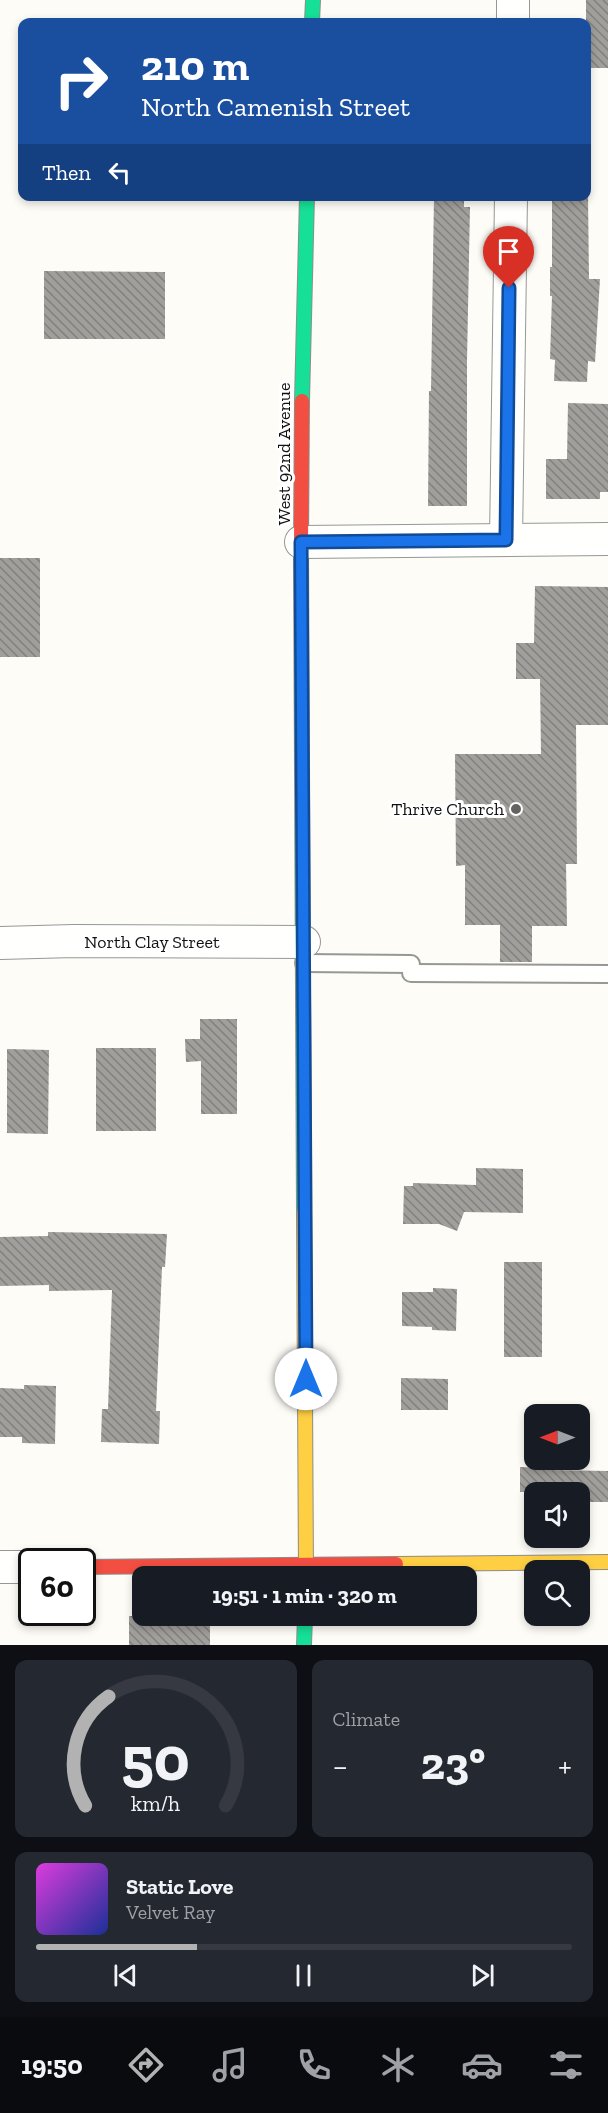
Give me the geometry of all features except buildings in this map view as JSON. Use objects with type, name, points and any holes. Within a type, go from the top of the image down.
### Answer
[{"type":"main road","points":[[312,18],[313,0]]},
{"type":"main road","name":"West 92nd Avenue","points":[[306,1566],[301,542],[307,201]]},
{"type":"main road","points":[[474,1566],[608,1562]]},
{"type":"main road","points":[[96,1567],[132,1568]]},
{"type":"main road","points":[[304,1645],[305,1626]]},
{"type":"street","points":[[513,0],[513,18]]},
{"type":"street","points":[[506,540],[511,201]]},
{"type":"street","points":[[301,542],[608,539]]},
{"type":"street","name":"North Clay Street","points":[[0,943],[74,941],[303,953]]},
{"type":"street","points":[[0,1567],[18,1567]]},
{"type":"lane","points":[[303,953],[411,968],[608,974]]},
{"type":"traffic: fast","points":[[312,18],[313,0]]},
{"type":"traffic: fast","points":[[302,401],[307,201]]},
{"type":"traffic: fast","points":[[301,546],[304,1212]]},
{"type":"traffic: fast","points":[[304,1645],[305,1626]]},
{"type":"traffic: slow","points":[[304,1212],[306,1566]]},
{"type":"traffic: slow","points":[[396,1564],[608,1562]]},
{"type":"traffic: jam","points":[[301,546],[302,401]]},
{"type":"traffic: jam","points":[[96,1567],[396,1564]]},
{"type":"place","name":"Thrive Church","points":[[516,809]]},
{"type":"route","points":[[306,1379],[301,542],[506,540],[509,288]]}]
